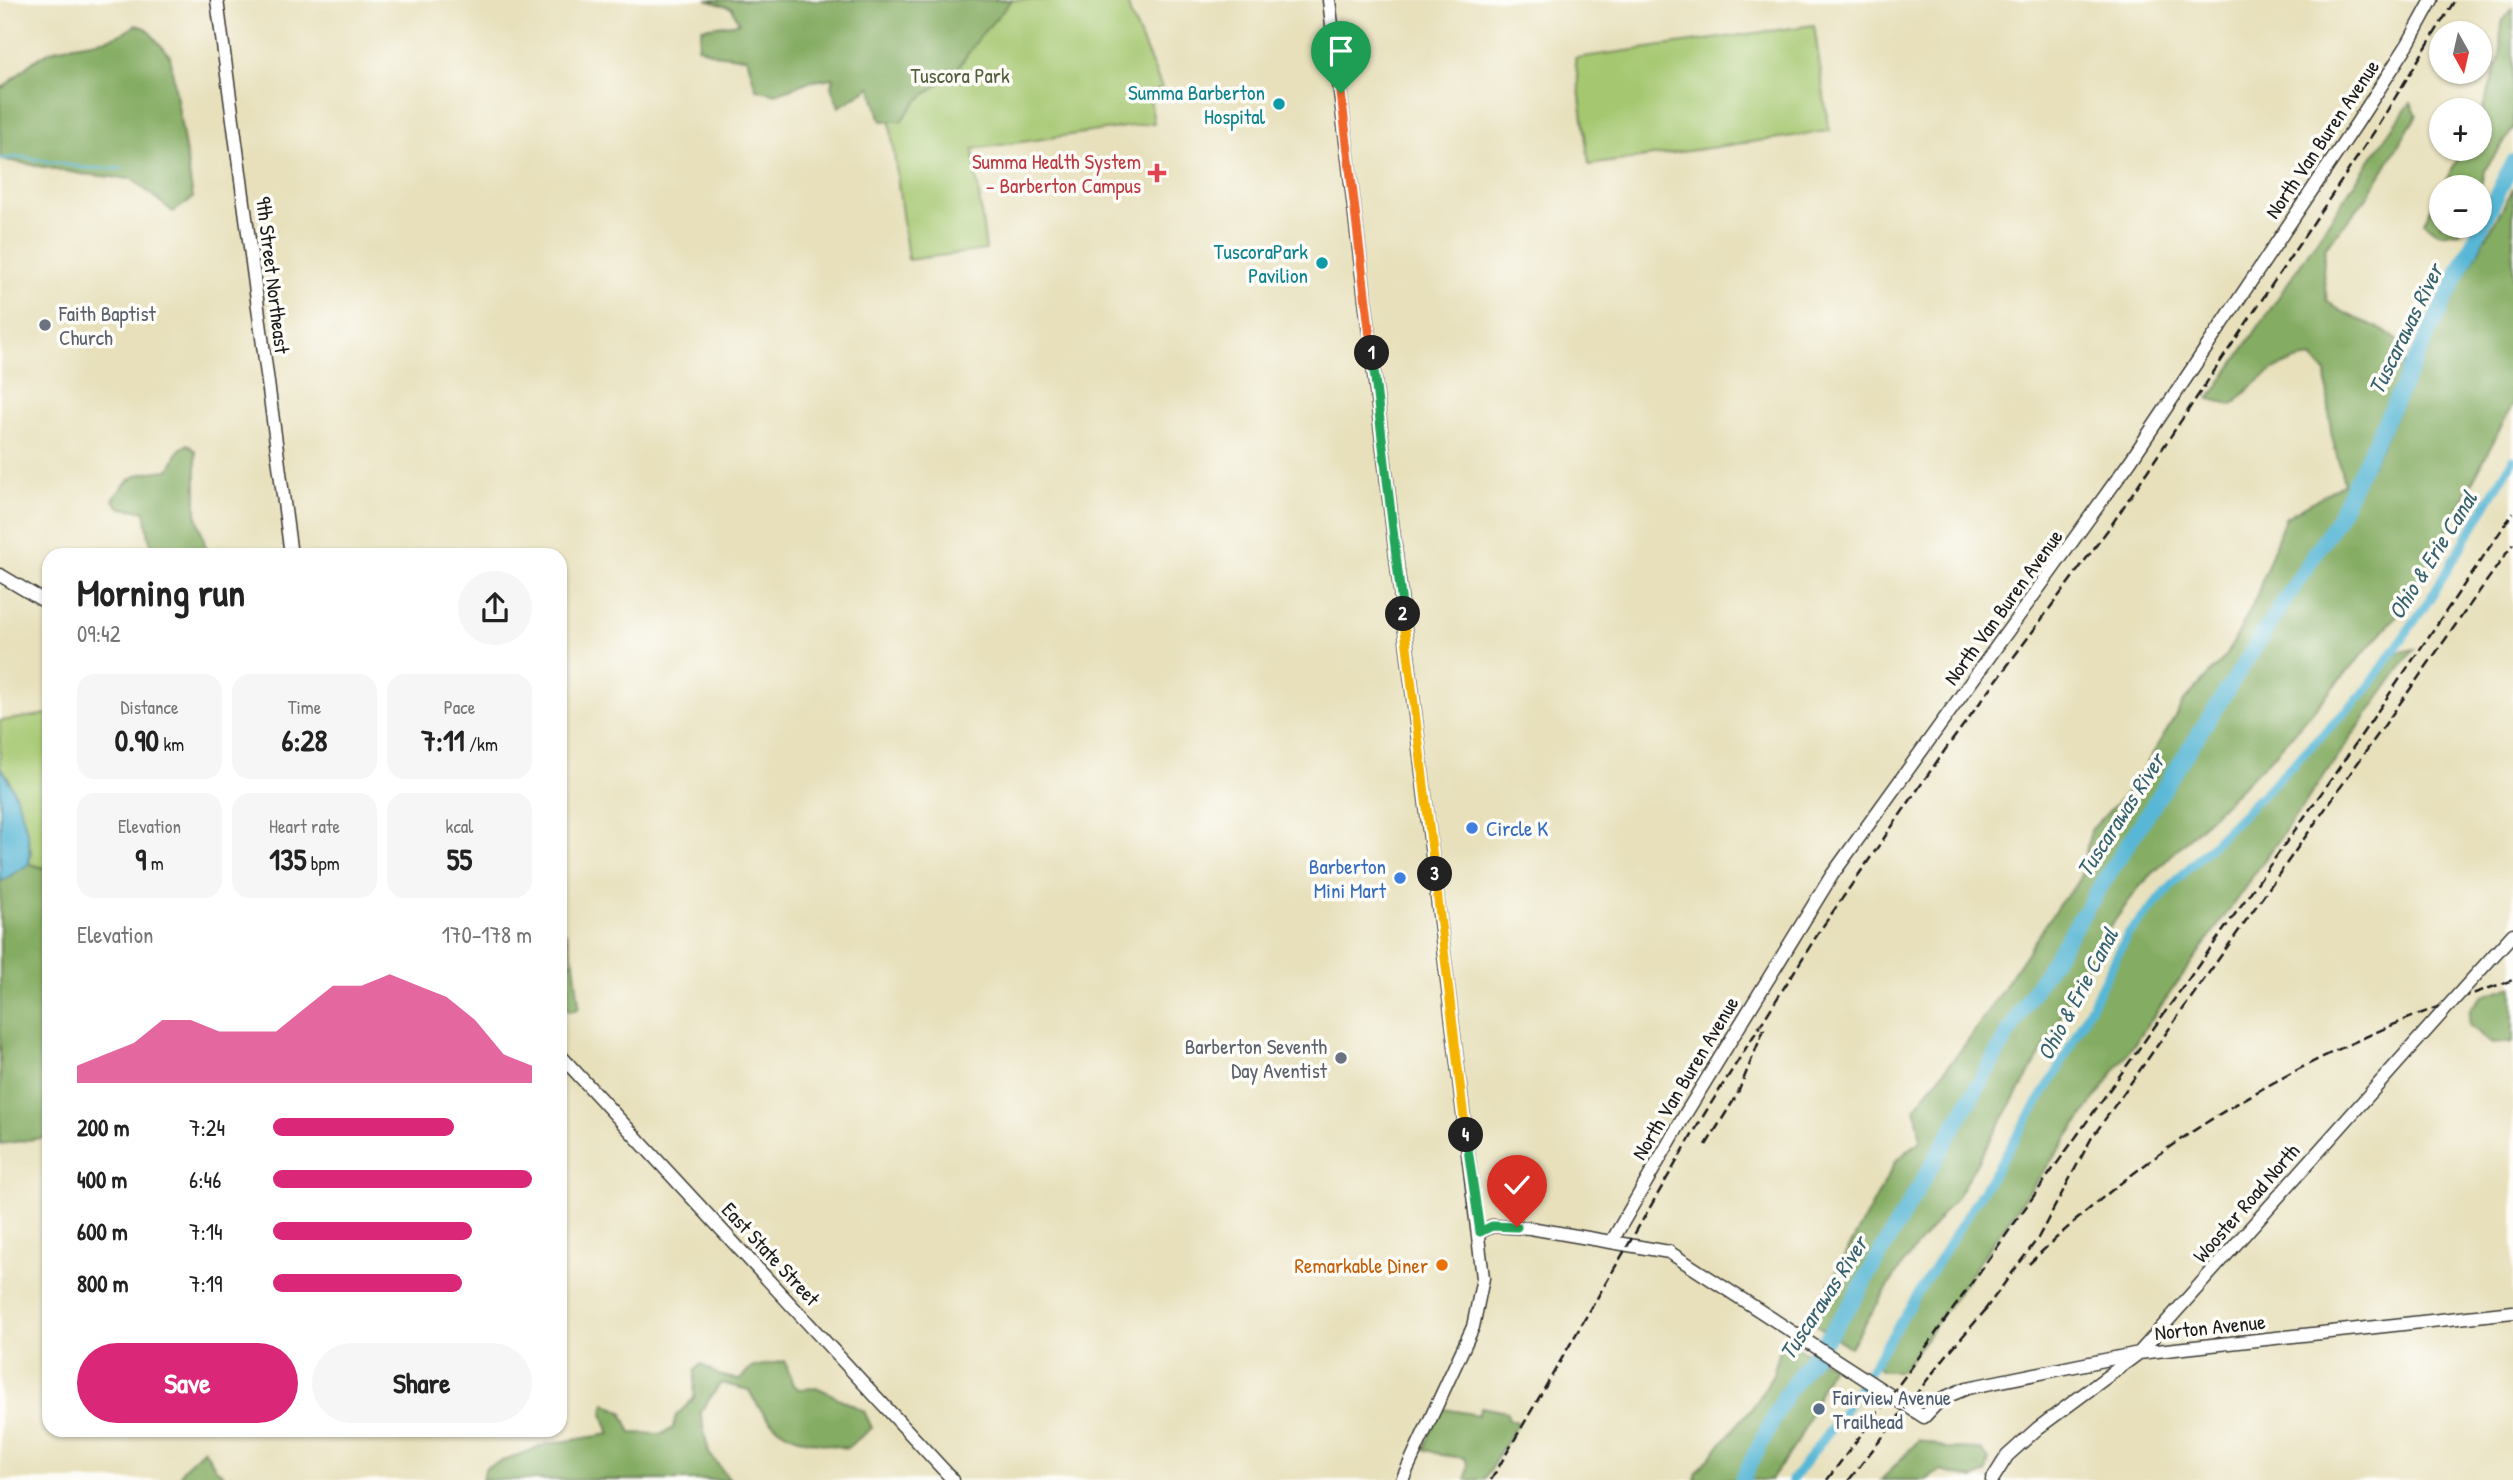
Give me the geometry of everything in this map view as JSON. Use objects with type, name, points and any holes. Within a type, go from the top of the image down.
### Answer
[{"type":"street","name":"9th Street Northeast","points":[[217,0],[290,548]]},
{"type":"street","points":[[1329,0],[1480,1232],[1483,1278],[1479,1310],[1402,1480]]},
{"type":"street","name":"North Van Buren Avenue","points":[[1612,1241],[1686,1113],[1832,875],[2131,460],[2357,123],[2408,44],[2432,0]]},
{"type":"street","points":[[0,575],[42,600]]},
{"type":"street","name":"Wooster Road North","points":[[1992,1480],[2007,1457],[2038,1428],[2139,1353],[2513,934]]},
{"type":"street","name":"East State Street","points":[[567,1063],[953,1480]]},
{"type":"street","points":[[1480,1232],[1492,1226],[1517,1227],[1612,1241]]},
{"type":"street","name":"Norton Avenue","points":[[1612,1241],[1669,1252],[1884,1388],[1924,1417],[1941,1399],[1967,1388],[2139,1353],[2513,1312]]},
{"type":"green space","points":[[706,0],[1012,0],[981,35],[958,68],[916,102],[901,121],[881,121],[871,87],[839,107],[831,87],[833,78],[807,82],[776,94],[756,89],[747,58],[714,54],[698,47],[702,28],[739,23],[732,8]]},
{"type":"green space","name":"Tuscora Park","points":[[874,0],[1127,0],[1162,88],[1149,93],[1154,123],[973,149],[986,250],[908,260]]},
{"type":"green space","points":[[2513,7],[2513,129],[2492,159],[2492,98],[2486,98],[2500,57],[2501,22]]},
{"type":"green space","points":[[136,25],[146,28],[170,56],[193,198],[173,212],[132,179],[81,174],[0,159],[0,85],[3,88],[49,52],[107,39]]},
{"type":"green space","points":[[1814,25],[1829,131],[1589,165],[1575,58]]},
{"type":"green space","points":[[2411,102],[2417,115],[2368,196],[2325,248],[2323,272],[2327,301],[2401,343],[2404,367],[2352,477],[2371,467],[2456,291],[2486,238],[2492,238],[2492,227],[2513,189],[2513,404],[2429,565],[2399,613],[2277,752],[2140,886],[2105,934],[2042,1052],[1958,1195],[1902,1265],[1850,1347],[1810,1321],[1896,1161],[1921,1140],[1915,1107],[1968,1041],[2060,903],[2079,881],[2091,830],[2135,784],[2184,701],[2227,655],[2255,600],[2285,518],[2344,483],[2331,433],[2326,373],[2313,358],[2279,367],[2250,388],[2233,405],[2209,399]]},
{"type":"green space","points":[[2456,161],[2491,161],[2483,175],[2449,175]]},
{"type":"green space","points":[[2429,212],[2429,226],[2424,222]]},
{"type":"green space","points":[[188,444],[196,452],[196,512],[206,548],[154,548],[149,539],[145,511],[121,508],[113,500],[124,485],[136,476],[169,470],[179,450]]},
{"type":"green space","points":[[2414,649],[1902,1371],[1881,1371],[1873,1363],[2057,1072],[2128,934],[2366,691],[2392,654]]},
{"type":"green space","points":[[42,715],[42,867],[29,864],[31,851],[8,777],[0,767],[0,721]]},
{"type":"green space","points":[[29,864],[42,867],[42,1138],[0,1144],[0,882]]},
{"type":"green space","points":[[567,936],[574,962],[567,963]]},
{"type":"green space","points":[[574,962],[579,1004],[578,1009],[570,1011],[567,1009],[567,963]]},
{"type":"green space","points":[[2513,986],[2513,1042],[2492,1044],[2469,1025],[2470,1009],[2482,996]]},
{"type":"green space","points":[[1783,1340],[1832,1366],[1795,1445],[1770,1480],[1695,1480],[1697,1472],[1756,1403],[1773,1374]]},
{"type":"green space","points":[[785,1361],[793,1385],[799,1389],[819,1388],[864,1411],[872,1428],[847,1448],[801,1439],[778,1428],[758,1406],[749,1390],[721,1383],[700,1412],[709,1453],[730,1480],[482,1480],[486,1467],[547,1444],[610,1434],[603,1414],[605,1403],[622,1412],[631,1433],[662,1434],[673,1428],[676,1416],[694,1398],[695,1371],[701,1364],[719,1375],[740,1380],[750,1368]]},
{"type":"green space","points":[[1481,1407],[1507,1412],[1508,1419],[1518,1422],[1484,1480],[1466,1480],[1468,1465],[1465,1458],[1424,1449],[1439,1411],[1445,1409],[1478,1415]]},
{"type":"green space","points":[[1919,1440],[1946,1448],[1980,1449],[1989,1459],[1986,1473],[1974,1479],[1940,1471],[1926,1480],[1881,1480]]},
{"type":"green space","points":[[204,1449],[215,1467],[228,1480],[178,1480],[183,1469]]},
{"type":"water","points":[[0,767],[12,787],[22,814],[30,853],[29,864],[0,882]]},
{"type":"waterway","points":[[0,159],[23,157],[85,168],[122,169]]},
{"type":"waterway","name":"Tuscarawas River","points":[[1742,1480],[1786,1394],[1851,1304],[2030,996],[2336,521],[2513,162]]},
{"type":"waterway","name":"Ohio & Erie Canal","points":[[1792,1480],[1843,1413],[2057,1072],[2128,934],[2179,878],[2366,691],[2431,597],[2513,460]]},
{"type":"railway","points":[[1491,1480],[1705,1113],[1821,929],[1945,750],[2112,524],[2374,132],[2455,0]]},
{"type":"railway","points":[[1827,1480],[1906,1375],[2330,781],[2513,513]]},
{"type":"railway","points":[[1984,1311],[2038,1238],[2091,1139],[2513,544]]},
{"type":"railway","points":[[2029,1264],[2082,1215],[2137,1170],[2254,1094],[2379,1031],[2513,980]]},
{"type":"railway","points":[[1706,1145],[1737,1095],[1765,1027]]},
{"type":"railway","points":[[1849,1480],[1949,1352],[1990,1305]]},
{"type":"place","name":"Summa Barberton Hospital","points":[[1279,104]]},
{"type":"place","name":"Summa Health System – Barberton Campus","points":[[1157,173]]},
{"type":"place","name":"TuscoraPark Pavilion","points":[[1322,263]]},
{"type":"place","name":"Faith Baptist Church","points":[[45,325]]},
{"type":"place","name":"Circle K","points":[[1472,828]]},
{"type":"place","name":"Barberton Mini Mart","points":[[1400,878]]},
{"type":"place","name":"Barberton Seventh Day Aventist","points":[[1341,1058]]},
{"type":"place","name":"Remarkable Diner","points":[[1442,1265]]},
{"type":"place","name":"Fairview Avenue Trailhead","points":[[1819,1409]]},
{"type":"route","points":[[1341,93],[1480,1232],[1492,1226],[1517,1227]]}]
